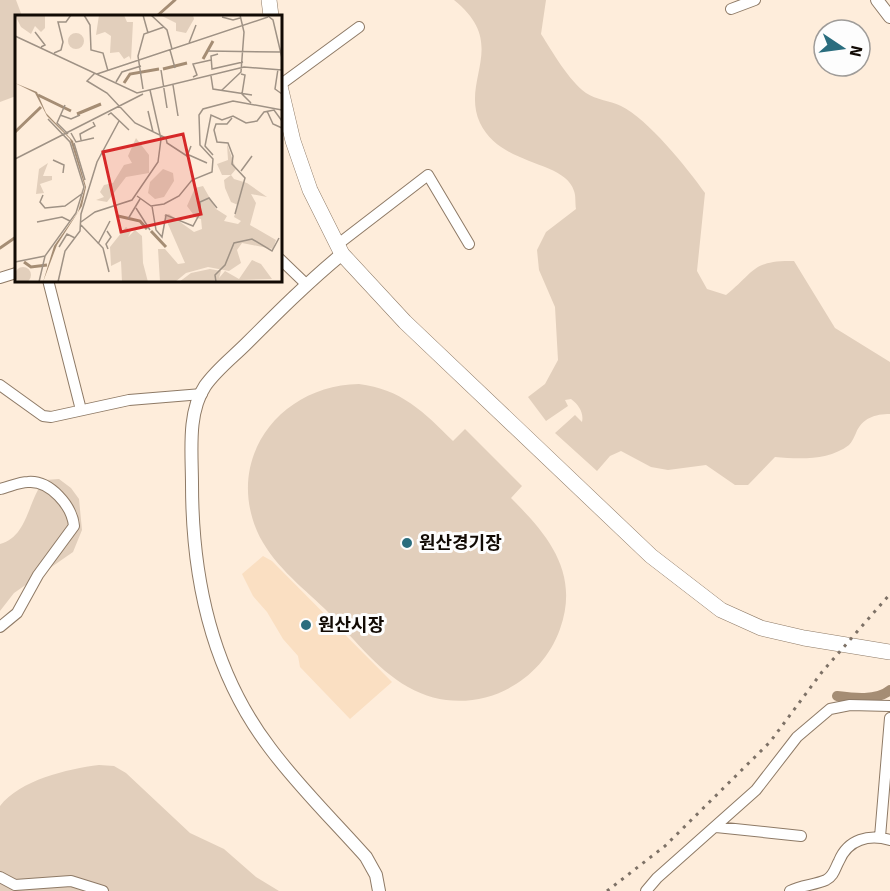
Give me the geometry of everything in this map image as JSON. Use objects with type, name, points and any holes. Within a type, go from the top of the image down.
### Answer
[{"type":"main road","points":[[269,0],[271,15]]},
{"type":"main road","points":[[282,94],[296,151],[310,190],[340,250],[405,322],[651,556],[721,610],[761,628],[804,638],[890,652]]},
{"type":"street","points":[[731,9],[755,0]]},
{"type":"street","points":[[877,0],[890,17]]},
{"type":"street","points":[[282,85],[359,27]]},
{"type":"street","points":[[379,891],[376,875],[366,857],[305,790],[255,727],[237,697],[216,644],[201,595],[192,525],[192,439],[195,414],[202,394],[218,372],[340,250],[428,175],[469,244]]},
{"type":"street","points":[[282,261],[306,284]]},
{"type":"street","points":[[0,278],[15,273]]},
{"type":"street","points":[[49,282],[81,410]]},
{"type":"street","points":[[0,385],[44,416],[51,417],[141,398],[202,394]]},
{"type":"street","points":[[0,489],[28,482],[45,486],[68,507],[74,526],[38,575],[17,613],[0,627]]},
{"type":"street","points":[[646,891],[657,878],[756,790],[797,737],[830,709],[850,705],[890,706]]},
{"type":"street","points":[[790,891],[827,879],[849,846],[858,840],[885,838],[890,718]]},
{"type":"street","points":[[716,827],[801,836]]},
{"type":"street","points":[[0,877],[15,885],[71,881],[103,891]]},
{"type":"shaded area","points":[[0,0],[16,0],[22,15],[15,15],[15,96],[0,102]]},
{"type":"shaded area","points":[[454,0],[546,0],[541,34],[573,81],[586,93],[621,106],[643,121],[678,158],[705,193],[697,271],[707,289],[726,295],[762,265],[794,261],[835,328],[890,362],[890,414],[865,420],[849,445],[832,454],[803,458],[775,457],[748,485],[735,485],[706,465],[668,470],[651,467],[621,451],[610,456],[597,471],[555,433],[575,415],[582,422],[582,412],[571,399],[565,400],[568,406],[546,421],[528,397],[545,384],[558,360],[555,307],[539,270],[537,250],[546,232],[576,209],[575,193],[568,181],[558,173],[502,148],[480,123],[475,107],[482,47],[479,32],[470,16]]},
{"type":"shaded area","name":"원산경기장","points":[[359,384],[400,397],[422,412],[453,441],[465,429],[522,486],[511,498],[537,526],[557,556],[566,590],[565,609],[560,629],[549,651],[535,669],[517,683],[497,694],[453,701],[430,697],[396,680],[287,573],[270,553],[257,531],[249,503],[249,477],[255,452],[267,430],[284,411],[306,397],[331,388]]},
{"type":"shaded area","points":[[59,479],[71,488],[79,499],[82,530],[73,552],[14,593],[0,611],[0,544],[10,540],[22,526],[34,497],[45,480]]},
{"type":"shaded area","name":"원산시장","points":[[263,556],[272,561],[392,682],[350,719],[300,667],[298,656],[283,639],[267,612],[253,596],[242,574]]},
{"type":"shaded area","points":[[99,765],[114,766],[126,773],[190,833],[224,849],[256,877],[279,891],[0,891],[0,806],[19,789],[45,777]]},
{"type":"waterway","points":[[158,15],[175,0]]},
{"type":"waterway","points":[[0,248],[15,238]]},
{"type":"waterway","points":[[837,696],[872,697],[890,690]]},
{"type":"railway","points":[[607,891],[665,846],[770,742],[822,672],[890,594]]},
{"type":"place","name":"원산경기장","points":[[407,543]]},
{"type":"place","name":"원산시장","points":[[306,625]]}]
